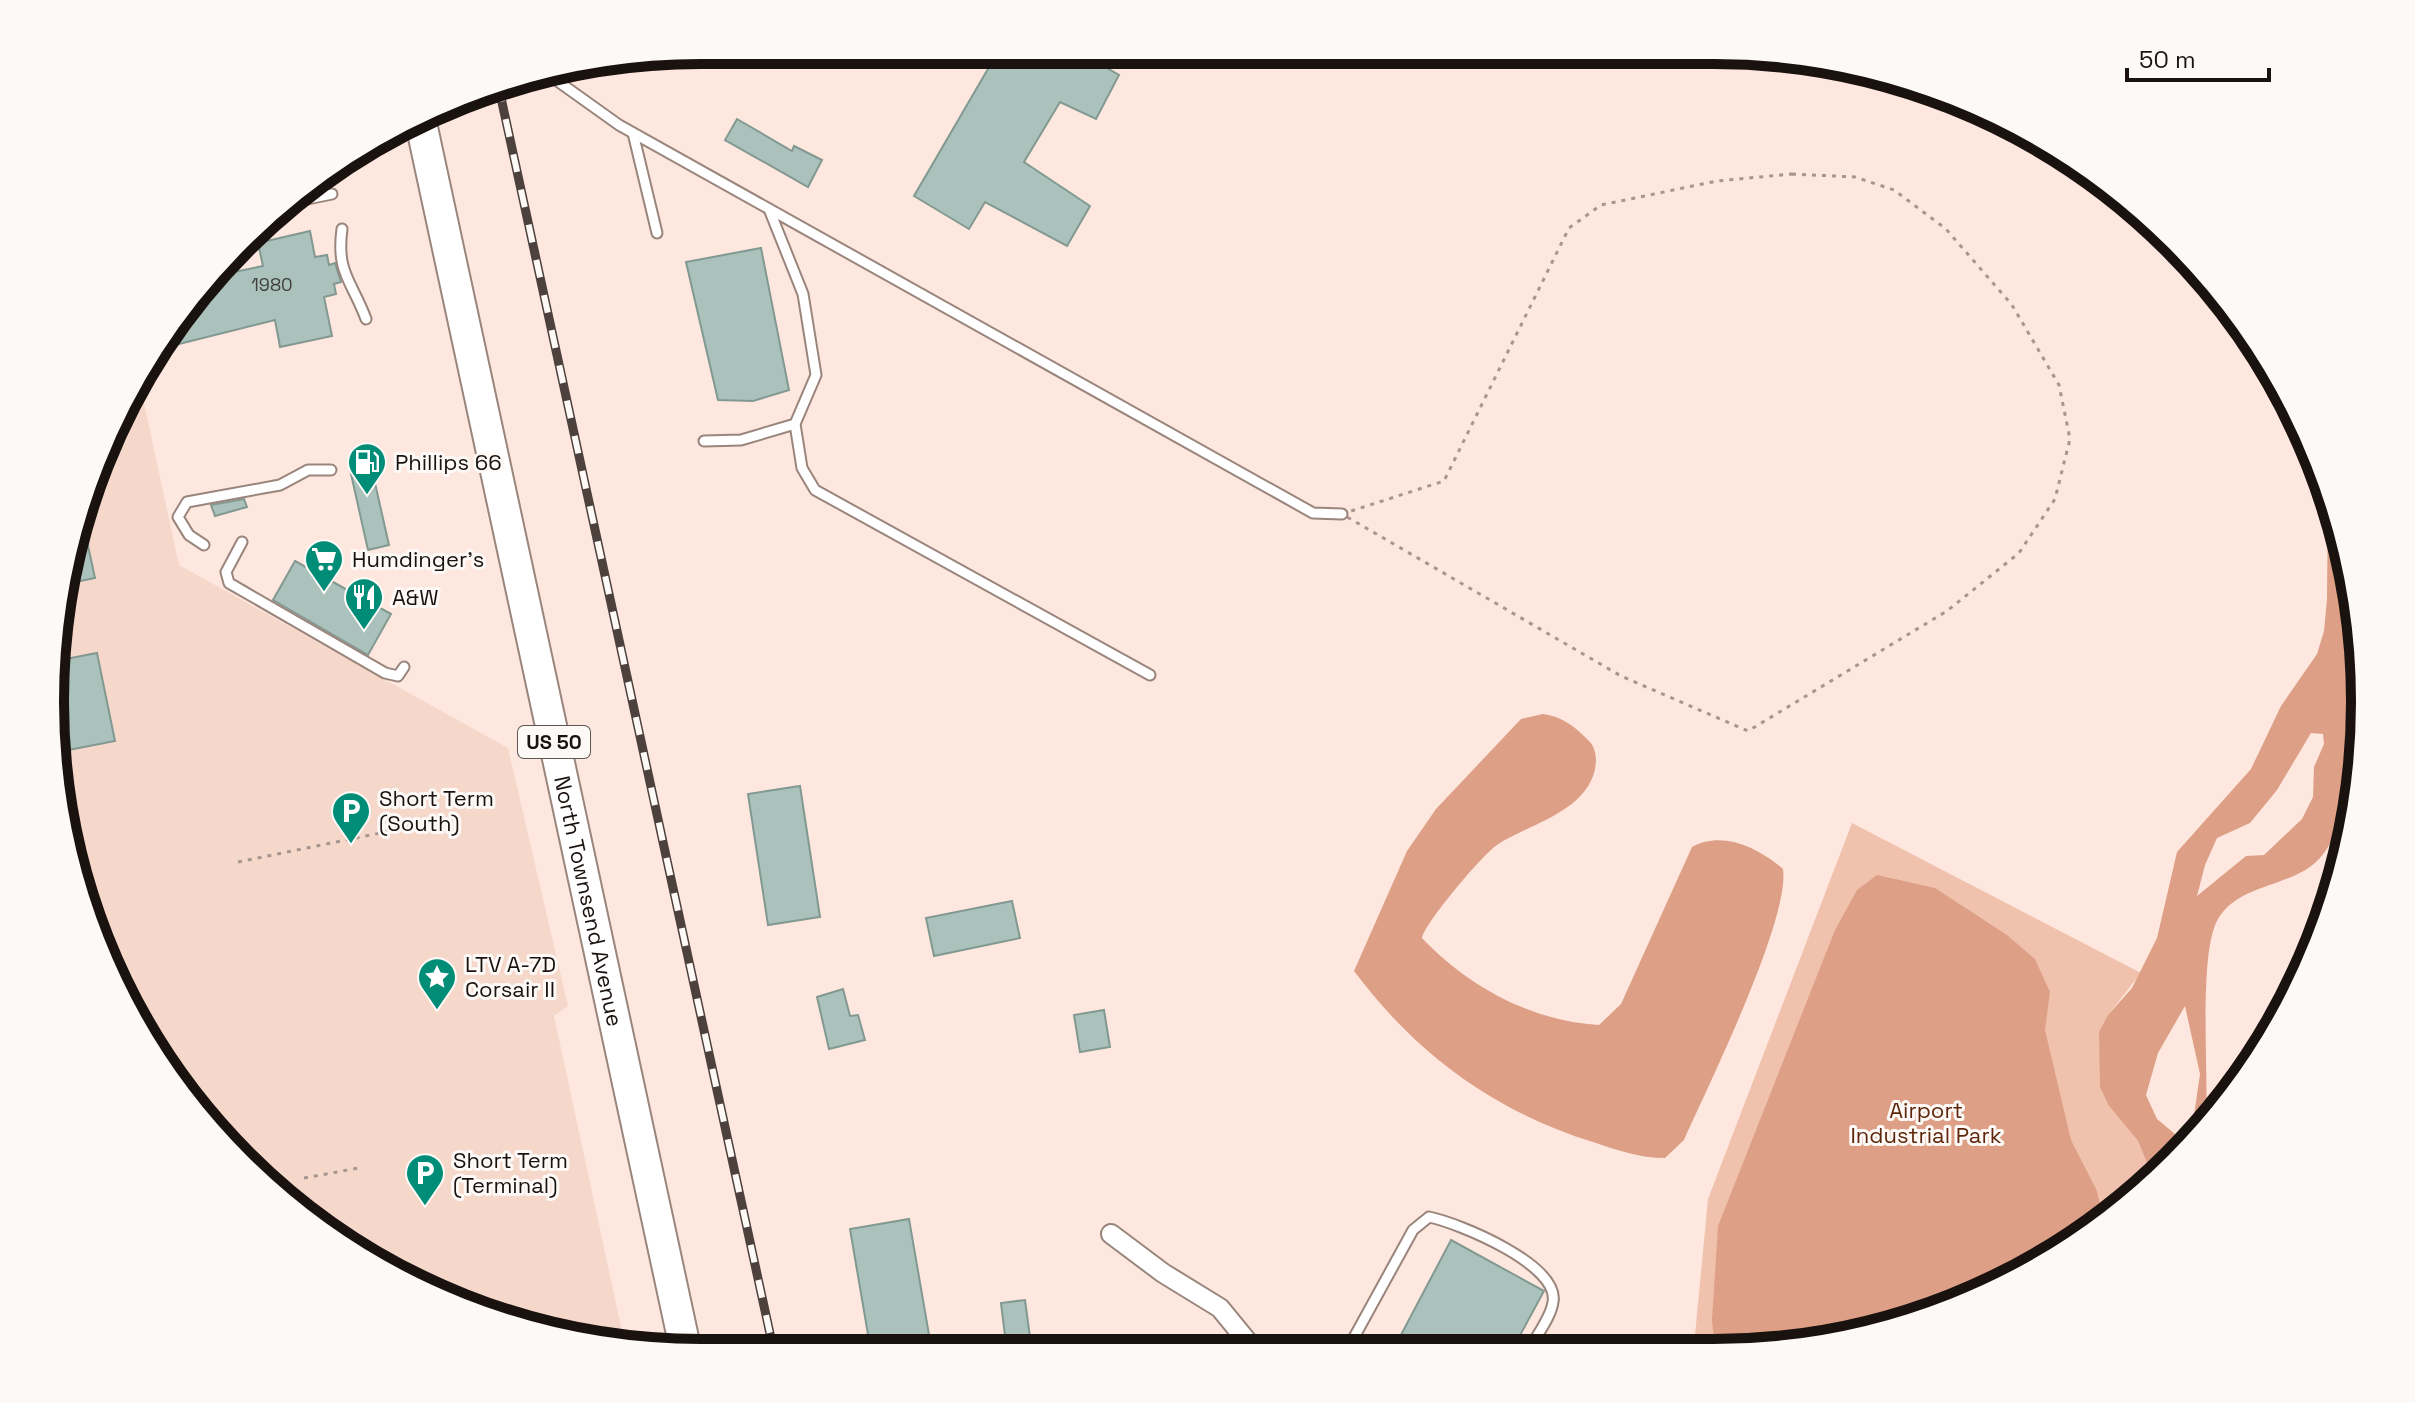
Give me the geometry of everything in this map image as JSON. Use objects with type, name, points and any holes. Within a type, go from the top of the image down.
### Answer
[{"type":"highway","name":"North Townsend Avenue","points":[[422,129],[683,1339]]},
{"type":"street","points":[[1111,1234],[1163,1273],[1220,1308],[1245,1339]]},
{"type":"lane","points":[[558,81],[633,133],[1313,513],[1342,514]]},
{"type":"lane","points":[[633,133],[657,233]]},
{"type":"lane","points":[[310,199],[332,194]]},
{"type":"lane","points":[[769,209],[803,294],[816,375],[795,424],[802,468],[815,490],[1150,675]]},
{"type":"lane","points":[[342,229],[338,255],[346,281],[356,291],[366,319]]},
{"type":"lane","points":[[704,441],[741,440],[795,424]]},
{"type":"lane","points":[[204,545],[189,535],[178,517],[187,502],[280,485],[308,470],[331,470]]},
{"type":"lane","points":[[242,542],[226,572],[229,583],[385,673],[398,676],[404,667]]},
{"type":"lane","points":[[1353,1339],[1413,1230],[1429,1217],[1453,1222],[1536,1267],[1553,1286],[1553,1304],[1535,1339]]},
{"type":"path","points":[[1792,174],[1855,177],[1894,190],[1946,229],[2012,305],[2059,385],[2070,439],[2055,499],[2019,553],[1947,611],[1748,731],[1621,676],[1342,514],[1444,481],[1569,228],[1601,205],[1717,181],[1792,174]]},
{"type":"path","points":[[238,862],[415,826]]},
{"type":"path","points":[[304,1178],[359,1168]]},
{"type":"shaded area","points":[[143,396],[179,565],[508,748],[568,1006],[554,1016],[623,1334],[577,1327],[497,1305],[420,1273],[347,1232],[281,1181],[251,1152],[222,1122],[171,1056],[130,983],[98,906],[76,826],[65,743],[65,660],[76,577],[98,497]]},
{"type":"shaded area","points":[[2328,532],[2339,577],[2350,660],[2350,743],[2340,817],[2329,846],[2316,862],[2292,877],[2238,899],[2218,919],[2212,936],[2206,986],[2206,1106],[2193,1122],[2200,1074],[2185,1006],[2158,1053],[2146,1095],[2157,1119],[2179,1137],[2149,1167],[2138,1141],[2109,1106],[2100,1087],[2099,1032],[2108,1015],[2132,988],[2157,938],[2177,852],[2251,769],[2281,706],[2317,654],[2324,631]],"holes":[[[2311,733],[2323,734],[2324,744],[2314,767],[2313,797],[2302,819],[2264,855],[2246,856],[2197,896],[2205,865],[2217,838],[2250,823],[2277,790]]]},
{"type":"shaded area","points":[[1543,714],[1568,723],[1591,744],[1596,761],[1590,784],[1555,815],[1510,837],[1490,851],[1443,905],[1422,938],[1440,956],[1481,986],[1549,1017],[1599,1025],[1621,1004],[1692,847],[1716,840],[1728,841],[1752,848],[1783,869],[1782,893],[1774,925],[1745,1003],[1684,1140],[1665,1158],[1619,1151],[1593,1142],[1523,1114],[1490,1096],[1431,1054],[1378,1001],[1354,971],[1407,851],[1436,809],[1521,719]]},
{"type":"shaded area","name":"Airport Industrial Park","points":[[1877,875],[1935,888],[2007,935],[2035,959],[2050,992],[2045,1030],[2071,1140],[2097,1191],[2101,1208],[2032,1254],[1918,1305],[1838,1327],[1797,1334],[1714,1339],[1712,1320],[1718,1226],[1835,930],[1857,890]]},
{"type":"green space","name":"Airport Industrial Park","points":[[1852,823],[2141,973],[2108,1015],[2109,1106],[2138,1141],[2149,1167],[2102,1207],[2032,1254],[1957,1290],[1878,1317],[1797,1334],[1696,1339],[1708,1199]]},
{"type":"building","points":[[991,64],[1100,64],[1119,75],[1096,119],[1060,102],[1024,162],[1090,206],[1067,246],[985,202],[969,229],[914,196]]},
{"type":"building","points":[[737,119],[792,151],[794,146],[822,160],[808,187],[725,140]]},
{"type":"building","points":[[310,231],[315,257],[327,255],[329,265],[335,263],[341,282],[334,284],[336,294],[324,297],[332,336],[280,347],[275,320],[172,346],[230,273],[263,266],[260,243]]},
{"type":"building","points":[[761,248],[789,390],[753,401],[718,400],[686,262]]},
{"type":"building","name":"Phillips 66","points":[[370,461],[389,545],[368,550],[349,465]]},
{"type":"building","points":[[244,499],[247,507],[215,516],[211,505]]},
{"type":"building","points":[[86,537],[95,578],[75,582]]},
{"type":"building","points":[[295,561],[391,614],[368,655],[273,600]]},
{"type":"building","points":[[97,653],[115,741],[66,751],[65,659]]},
{"type":"building","points":[[800,786],[820,917],[768,925],[748,794]]},
{"type":"building","points":[[1012,901],[1020,938],[934,956],[926,918]]},
{"type":"building","points":[[843,989],[850,1016],[858,1015],[865,1040],[829,1049],[817,997]]},
{"type":"building","points":[[1104,1010],[1110,1047],[1080,1052],[1074,1015]]},
{"type":"building","points":[[909,1219],[930,1339],[869,1339],[850,1229]]},
{"type":"building","points":[[1451,1240],[1544,1291],[1518,1339],[1399,1339]]},
{"type":"building","points":[[1025,1300],[1030,1339],[1005,1339],[1001,1303]]},
{"type":"railway","points":[[501,97],[771,1339]]},
{"type":"place","name":"Phillips 66","points":[[367,496]]},
{"type":"place","name":"Humdinger's","points":[[324,593]]},
{"type":"place","name":"A&W","points":[[364,631]]},
{"type":"place","name":"Short Term (South)","points":[[351,845]]},
{"type":"place","name":"LTV A-7D Corsair II","points":[[437,1011]]},
{"type":"place","name":"Short Term (Terminal)","points":[[425,1207]]}]
